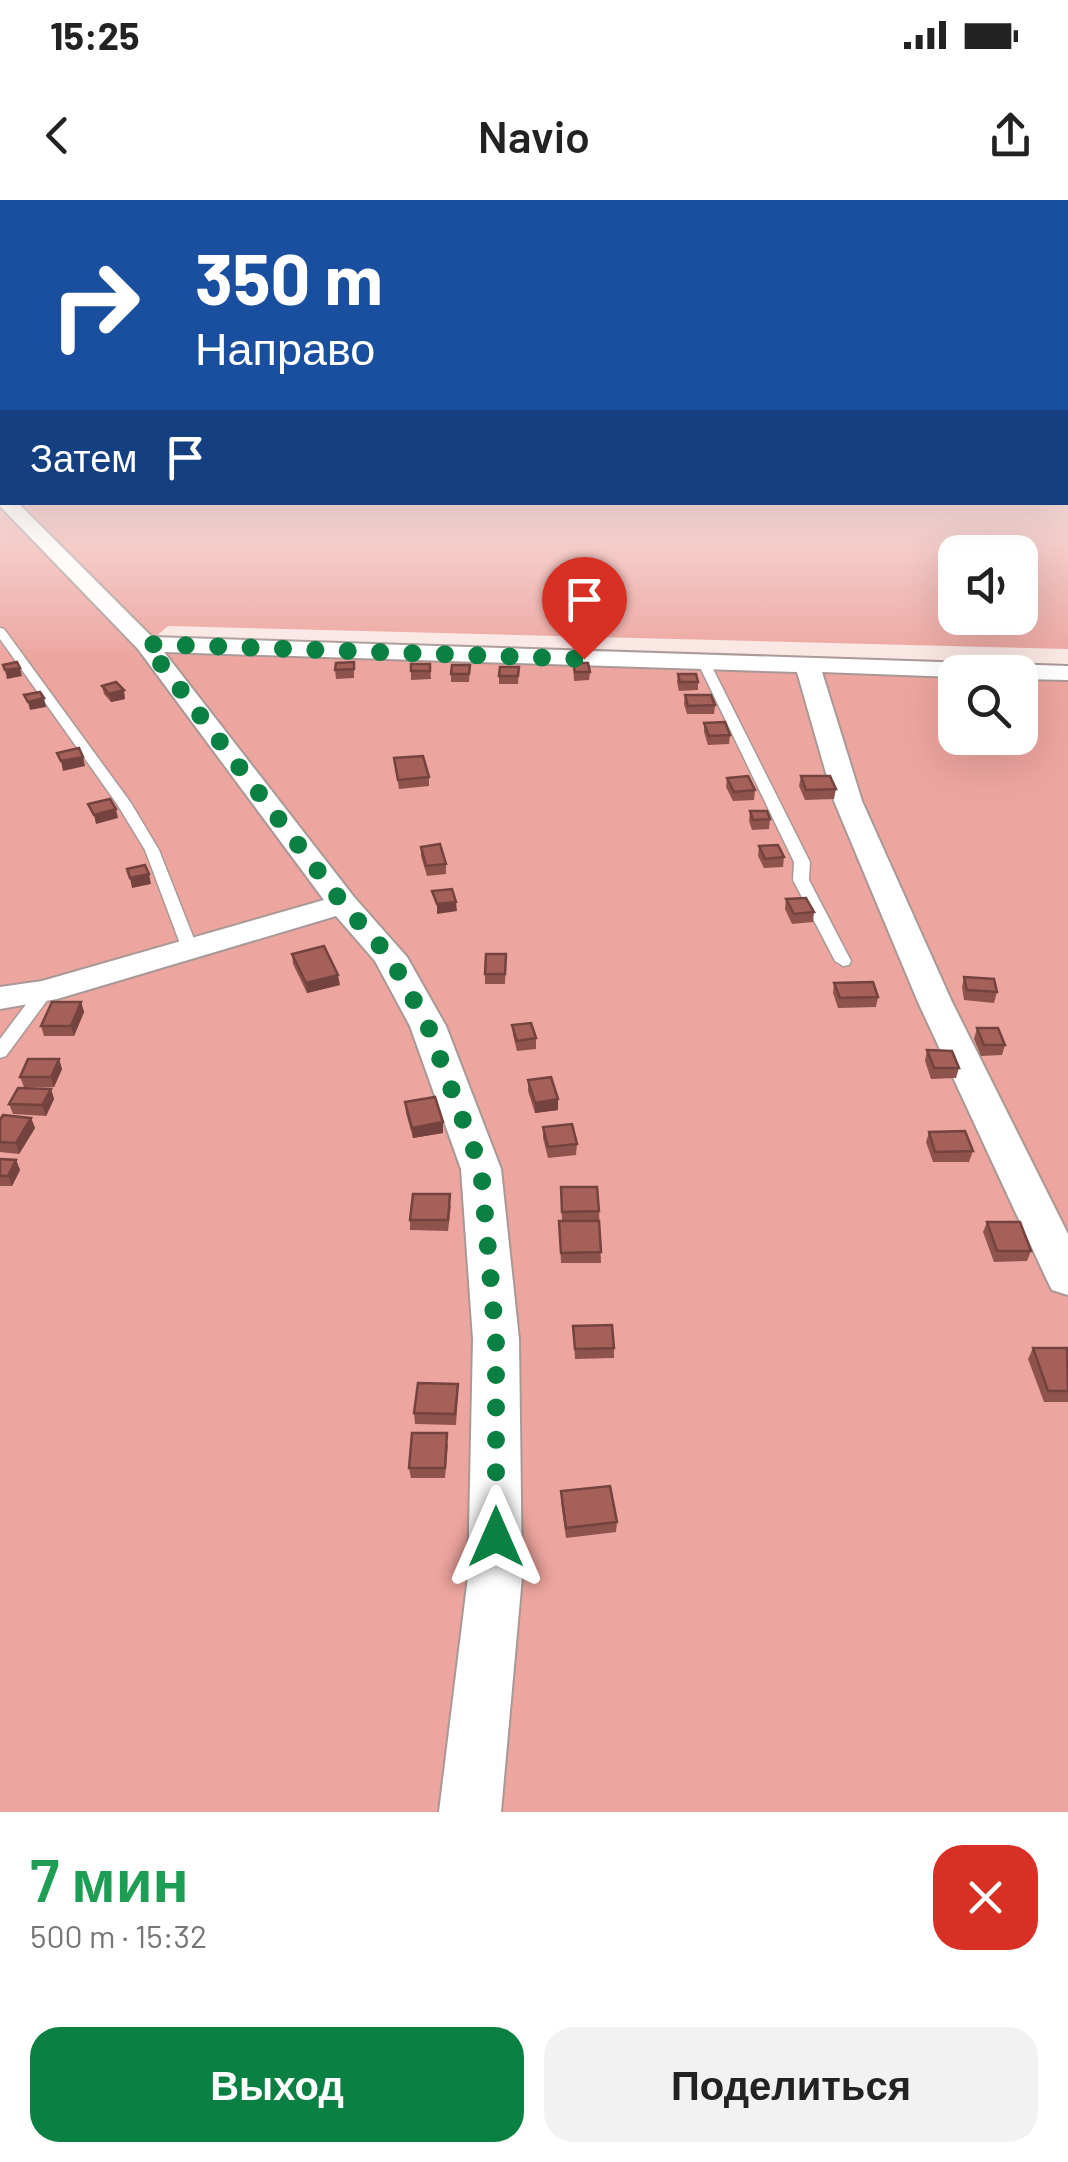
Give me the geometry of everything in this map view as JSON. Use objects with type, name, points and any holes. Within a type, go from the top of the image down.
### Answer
[{"type":"street","points":[[13,510],[146,644],[343,904],[390,957],[428,1026],[481,1169],[496,1340],[496,1577],[470,1812]]},
{"type":"street","points":[[146,644],[1068,673]]},
{"type":"street","points":[[808,666],[856,819],[935,1002],[1068,1278]]},
{"type":"street","points":[[0,998],[46,992],[343,904]]},
{"type":"lane","points":[[0,631],[124,803],[152,850],[190,949]]},
{"type":"lane","points":[[704,663],[802,862],[801,880],[843,960]]},
{"type":"lane","points":[[0,1052],[46,992]]},
{"type":"shaded area","points":[[0,510],[1068,510],[1068,649],[168,626],[147,644],[938,669],[938,755],[1038,755],[1038,672],[1068,673],[1068,1812],[0,1812]]},
{"type":"building","points":[[17,662],[20,668],[5,670],[3,665]]},
{"type":"building","points":[[354,662],[354,669],[335,670],[336,663]]},
{"type":"building","points":[[573,663],[588,663],[590,672],[575,672]]},
{"type":"building","points":[[411,664],[430,664],[430,671],[411,671]]},
{"type":"building","points":[[452,665],[470,665],[469,674],[451,674]]},
{"type":"building","points":[[500,667],[519,667],[518,676],[499,676]]},
{"type":"building","points":[[678,674],[696,674],[698,682],[680,682]]},
{"type":"building","points":[[116,682],[124,690],[109,694],[102,686]]},
{"type":"building","points":[[40,692],[44,698],[28,702],[24,695]]},
{"type":"building","points":[[685,695],[711,695],[715,705],[688,706]]},
{"type":"building","points":[[725,722],[730,735],[709,736],[704,723]]},
{"type":"building","points":[[79,748],[83,757],[61,761],[57,753]]},
{"type":"building","points":[[423,756],[429,777],[398,780],[394,758]]},
{"type":"building","points":[[748,776],[755,790],[734,792],[727,778]]},
{"type":"building","points":[[801,776],[830,776],[836,789],[806,790]]},
{"type":"building","points":[[110,799],[116,809],[94,815],[88,804]]},
{"type":"building","points":[[750,811],[767,811],[770,819],[753,820]]},
{"type":"building","points":[[440,844],[446,864],[426,866],[421,847]]},
{"type":"building","points":[[778,845],[784,857],[765,859],[759,846]]},
{"type":"building","points":[[145,865],[149,874],[130,878],[127,869]]},
{"type":"building","points":[[452,889],[456,902],[437,904],[432,891]]},
{"type":"building","points":[[806,898],[814,912],[794,914],[786,899]]},
{"type":"building","points":[[324,946],[338,975],[306,983],[292,954]]},
{"type":"building","points":[[486,954],[506,954],[505,974],[485,974]]},
{"type":"building","points":[[964,977],[994,979],[997,992],[967,990]]},
{"type":"building","points":[[873,982],[878,997],[840,998],[834,983]]},
{"type":"building","points":[[52,1002],[81,1002],[71,1026],[41,1026]]},
{"type":"building","points":[[531,1023],[536,1038],[517,1041],[512,1025]]},
{"type":"building","points":[[977,1028],[998,1028],[1005,1045],[984,1045]]},
{"type":"building","points":[[927,1050],[952,1051],[959,1068],[934,1068]]},
{"type":"building","points":[[28,1059],[59,1059],[51,1077],[20,1077]]},
{"type":"building","points":[[551,1077],[558,1099],[535,1103],[528,1080]]},
{"type":"building","points":[[18,1088],[51,1089],[42,1105],[9,1104]]},
{"type":"building","points":[[435,1097],[443,1122],[412,1128],[405,1102]]},
{"type":"building","points":[[3,1115],[31,1118],[16,1143],[0,1142]]},
{"type":"building","points":[[572,1124],[577,1144],[548,1147],[543,1127]]},
{"type":"building","points":[[965,1131],[973,1151],[935,1152],[929,1132]]},
{"type":"building","points":[[0,1159],[16,1160],[8,1176],[0,1176]]},
{"type":"building","points":[[561,1187],[597,1187],[599,1211],[562,1212]]},
{"type":"building","points":[[413,1194],[450,1194],[448,1220],[410,1220]]},
{"type":"building","points":[[559,1221],[599,1221],[601,1252],[561,1253]]},
{"type":"building","points":[[987,1222],[1020,1222],[1031,1251],[997,1251]]},
{"type":"building","points":[[612,1325],[614,1348],[575,1349],[573,1326]]},
{"type":"building","points":[[1033,1348],[1067,1348],[1068,1391],[1048,1391]]},
{"type":"building","points":[[418,1383],[458,1384],[455,1414],[414,1413]]},
{"type":"building","points":[[412,1433],[447,1433],[445,1468],[409,1468]]},
{"type":"building","points":[[610,1486],[617,1522],[566,1528],[561,1491]]},
{"type":"route","points":[[496,1537],[496,1340],[481,1169],[428,1026],[390,957],[343,904],[146,644],[584,659]]}]
